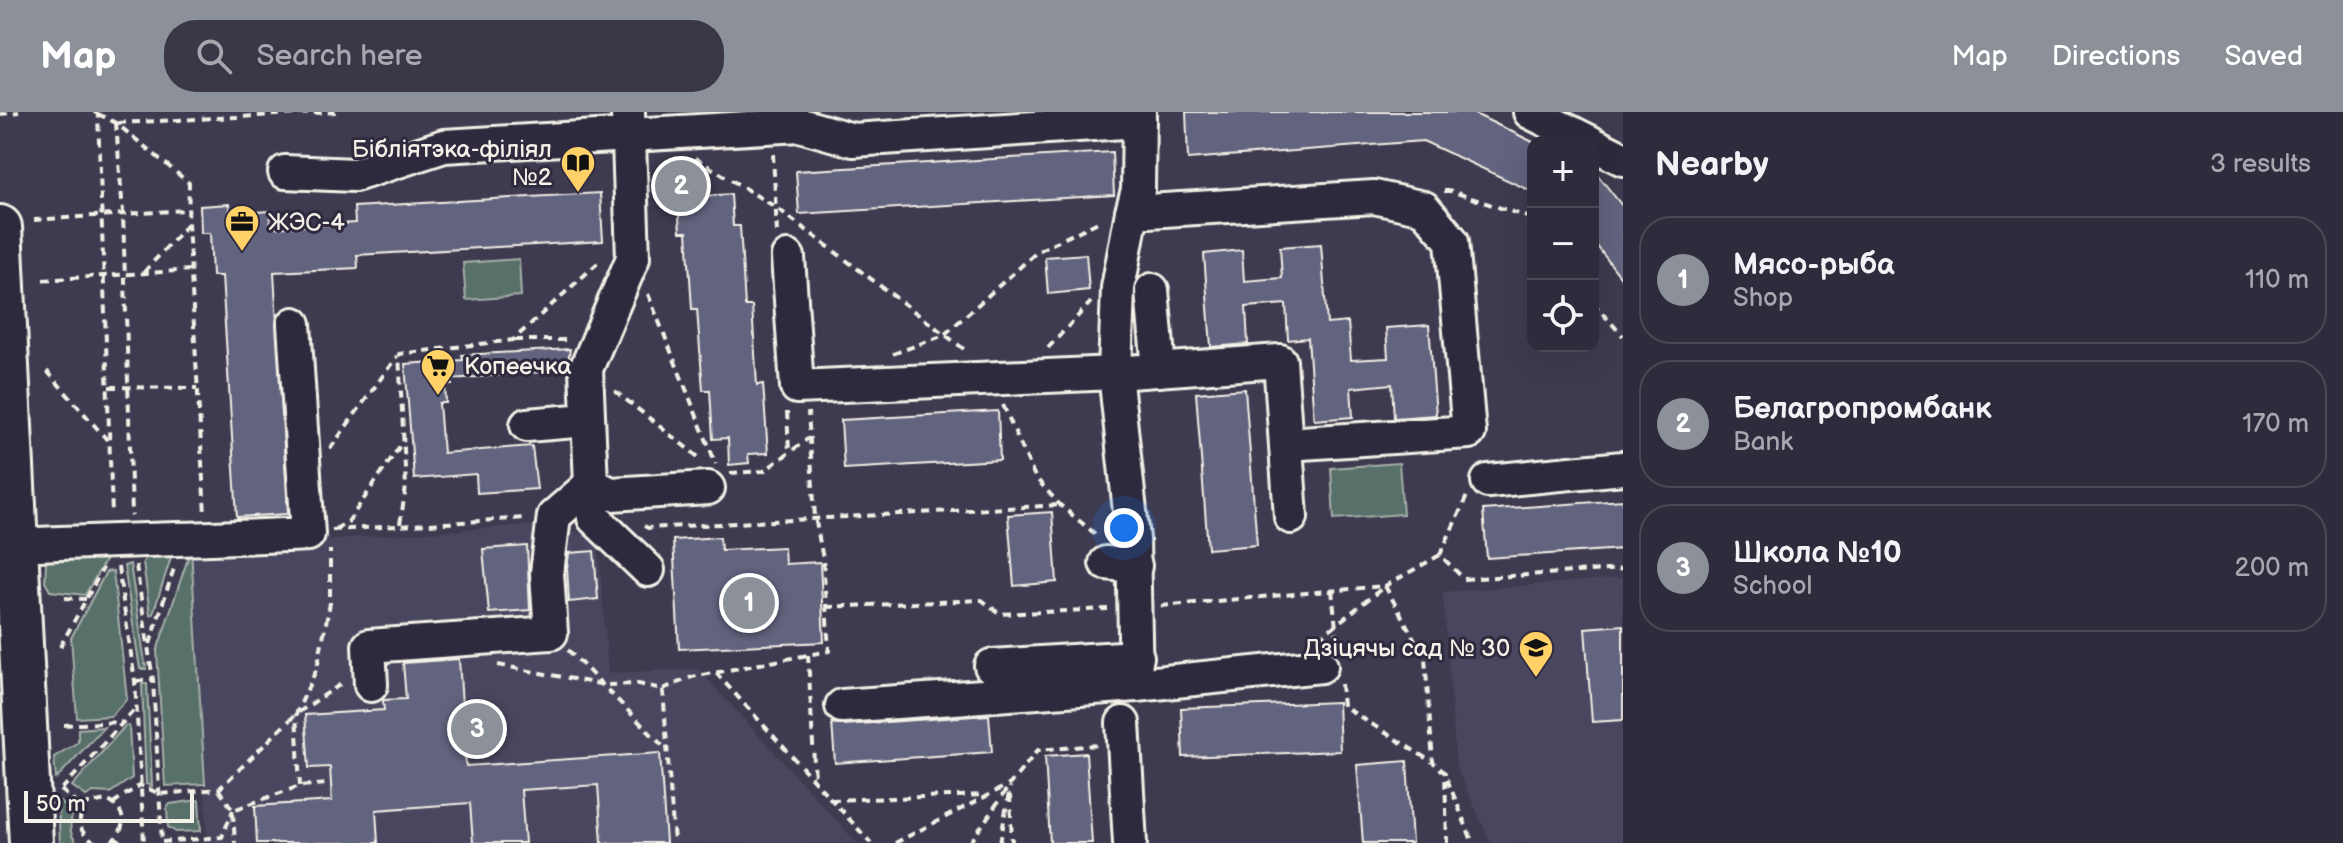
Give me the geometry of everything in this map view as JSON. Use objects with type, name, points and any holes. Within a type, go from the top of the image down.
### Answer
[{"type":"main road","points":[[17,223],[6,456],[16,545],[11,669],[31,843]]},
{"type":"lane","points":[[1530,112],[1605,144]]},
{"type":"lane","points":[[285,172],[355,175],[444,146],[629,123],[800,125],[853,140],[1139,116],[1138,190],[1118,215],[1115,373],[1125,556],[1136,608],[1136,671]]},
{"type":"lane","points":[[629,123],[633,246],[586,369],[587,420],[594,518],[648,570]]},
{"type":"lane","points":[[1118,215],[1374,197],[1424,208],[1452,241],[1469,432],[1286,444]]},
{"type":"lane","points":[[788,257],[797,387],[1115,373],[1280,361],[1291,517]]},
{"type":"lane","points":[[1152,290],[1159,370]]},
{"type":"lane","points":[[16,545],[121,547],[194,531],[308,534],[318,526],[303,488],[294,324]]},
{"type":"lane","points":[[527,425],[587,420]]},
{"type":"lane","points":[[1488,481],[1623,468]]},
{"type":"lane","points":[[591,484],[611,494],[714,481]]},
{"type":"lane","points":[[371,675],[369,646],[551,633],[547,573],[554,516],[591,484]]},
{"type":"lane","points":[[991,666],[1136,671],[1322,666]]},
{"type":"lane","points":[[842,706],[1136,671]]},
{"type":"lane","points":[[1123,723],[1130,843]]},
{"type":"path","points":[[0,114],[19,112]]},
{"type":"path","points":[[116,123],[336,112]]},
{"type":"path","points":[[144,843],[135,681],[110,442],[96,113],[116,123],[189,183],[188,223],[197,388],[194,531],[149,647]]},
{"type":"path","points":[[116,123],[123,213],[128,386],[121,547],[149,647],[161,843],[222,837],[233,810],[300,786],[329,784]]},
{"type":"path","points":[[772,148],[778,258],[788,257]]},
{"type":"path","points":[[650,179],[688,154],[701,153]]},
{"type":"path","points":[[688,154],[777,208],[970,353],[992,378],[1035,477],[1060,505],[1096,537],[1125,556]]},
{"type":"path","points":[[17,223],[188,210]]},
{"type":"path","points":[[890,356],[944,335],[1038,251],[1118,215]]},
{"type":"path","points":[[144,272],[188,223]]},
{"type":"path","points":[[513,340],[633,246],[714,481]]},
{"type":"path","points":[[43,280],[191,270]]},
{"type":"path","points":[[1047,348],[1095,298]]},
{"type":"path","points":[[1599,310],[1623,336]]},
{"type":"path","points":[[303,488],[399,354],[513,340],[582,340],[586,369],[714,481]]},
{"type":"path","points":[[399,354],[406,487],[400,524]]},
{"type":"path","points":[[47,371],[110,442]]},
{"type":"path","points":[[109,387],[197,388]]},
{"type":"path","points":[[497,665],[605,685],[638,684],[663,689],[692,677],[829,651],[823,559],[815,517],[808,387]]},
{"type":"path","points":[[714,481],[764,471],[809,438]]},
{"type":"path","points":[[318,526],[348,522],[404,440]]},
{"type":"path","points":[[1473,843],[1445,773],[1433,762],[1343,706],[1312,644],[1385,586],[1440,555],[1464,498],[1488,481]]},
{"type":"path","points":[[638,523],[648,528],[1060,505]]},
{"type":"path","points":[[318,526],[527,517]]},
{"type":"path","points":[[300,786],[296,714],[317,668],[327,623],[331,583],[318,526]]},
{"type":"path","points":[[60,647],[104,566],[121,547]]},
{"type":"path","points":[[1440,555],[1464,579],[1623,569]]},
{"type":"path","points":[[826,607],[982,600],[1000,614],[1136,608],[1385,586]]},
{"type":"path","points":[[1385,586],[1425,658],[1433,762]]},
{"type":"path","points":[[1322,666],[1336,622],[1332,590]]},
{"type":"path","points":[[65,598],[86,599]]},
{"type":"path","points":[[551,633],[667,750]]},
{"type":"path","points":[[808,655],[815,782]]},
{"type":"path","points":[[716,673],[871,843]]},
{"type":"path","points":[[140,785],[160,794],[219,789],[296,714],[371,675]]},
{"type":"path","points":[[135,681],[153,680]]},
{"type":"path","points":[[663,689],[674,843]]},
{"type":"path","points":[[83,808],[61,790],[136,708]]},
{"type":"path","points":[[64,725],[121,722]]},
{"type":"path","points":[[970,843],[1010,784],[1038,750],[1099,745],[1123,723]]},
{"type":"path","points":[[1445,773],[1447,843]]},
{"type":"path","points":[[895,843],[1010,784]]},
{"type":"path","points":[[1000,843],[1010,784]]},
{"type":"path","points":[[1010,784],[1012,843]]},
{"type":"path","points":[[113,803],[140,785]]},
{"type":"path","points":[[219,789],[233,810],[235,843]]},
{"type":"path","points":[[831,800],[987,795]]},
{"type":"path","points":[[96,843],[86,838],[79,823],[83,808],[98,800],[113,803],[121,812],[124,822],[120,834],[113,841]]},
{"type":"path","points":[[113,841],[123,843]]},
{"type":"shaded area","points":[[528,525],[560,527],[598,539],[608,673],[698,669],[857,843],[208,843],[191,549]]},
{"type":"shaded area","name":"Дзіцячы сад № 30","points":[[1623,578],[1623,843],[1491,843],[1456,766],[1443,592]]},
{"type":"green space","points":[[519,259],[521,296],[466,300],[463,263]]},
{"type":"green space","points":[[1399,463],[1403,514],[1334,519],[1331,468]]},
{"type":"green space","points":[[191,549],[205,784],[165,786],[157,651]]},
{"type":"green space","points":[[173,551],[153,614],[150,615],[143,562],[149,553]]},
{"type":"green space","points":[[105,553],[106,559],[85,595],[50,591],[45,582],[46,563],[54,557]]},
{"type":"green space","points":[[130,564],[146,669],[140,669],[124,566]]},
{"type":"green space","points":[[113,571],[127,699],[111,716],[77,718],[71,638],[106,572]]},
{"type":"green space","points":[[142,684],[147,684],[152,786],[146,784]]},
{"type":"green space","points":[[125,726],[129,726],[132,778],[110,793],[93,792],[86,796],[72,786]]},
{"type":"green space","points":[[104,727],[56,779],[54,757],[78,742],[78,729]]},
{"type":"green space","points":[[58,800],[73,812],[71,832],[77,843],[60,843]]},
{"type":"green space","points":[[199,800],[201,831],[176,832],[168,827],[167,808],[170,804]]},
{"type":"building","points":[[1186,112],[1471,112],[1527,139],[1527,189],[1423,141],[1188,159]]},
{"type":"building","points":[[1112,152],[1114,195],[799,214],[796,171]]},
{"type":"building","points":[[702,175],[703,196],[731,194],[733,226],[740,226],[745,306],[752,306],[757,385],[763,384],[768,453],[748,454],[749,463],[729,465],[728,438],[713,439],[710,390],[703,390],[697,309],[692,309],[687,232],[680,232],[678,203],[664,200],[659,191],[660,181],[667,176]]},
{"type":"building","points":[[1599,177],[1623,207],[1623,280],[1599,249]]},
{"type":"building","points":[[600,193],[603,241],[357,255],[358,268],[274,272],[288,514],[237,517],[222,276],[212,276],[210,233],[201,233],[200,206],[229,204],[230,214],[270,211],[271,228],[355,223],[354,207]]},
{"type":"building","points":[[1321,244],[1327,324],[1348,322],[1351,360],[1388,358],[1386,328],[1429,325],[1436,415],[1394,418],[1392,384],[1351,388],[1353,417],[1314,420],[1308,338],[1288,340],[1286,304],[1246,307],[1248,344],[1211,347],[1204,254],[1242,250],[1244,281],[1282,278],[1280,247]]},
{"type":"building","points":[[1086,254],[1089,290],[1048,294],[1045,257]]},
{"type":"building","points":[[570,349],[567,370],[452,379],[452,385],[445,385],[446,403],[439,403],[443,453],[532,446],[537,489],[477,493],[476,474],[414,479],[405,364],[463,360],[462,355]]},
{"type":"building","points":[[1245,389],[1257,545],[1208,549],[1196,393]]},
{"type":"building","points":[[998,411],[1000,460],[844,469],[841,420]]},
{"type":"building","points":[[1623,500],[1623,549],[1487,558],[1483,510]]},
{"type":"building","points":[[1052,512],[1057,582],[1014,586],[1008,515]]},
{"type":"building","points":[[720,537],[721,550],[784,547],[785,564],[820,562],[824,642],[679,649],[673,540]]},
{"type":"building","points":[[527,546],[530,610],[489,613],[483,549]]},
{"type":"building","points":[[594,551],[598,599],[569,602],[569,553]]},
{"type":"building","points":[[1623,625],[1623,720],[1592,722],[1585,628]]},
{"type":"building","points":[[459,659],[466,766],[660,753],[666,843],[602,843],[598,785],[521,790],[525,843],[473,843],[470,803],[376,810],[378,843],[257,843],[255,806],[332,801],[330,767],[309,768],[305,715],[384,710],[383,700],[406,699],[403,663]]},
{"type":"building","points":[[1338,702],[1340,751],[1183,757],[1181,708]]},
{"type":"building","points":[[989,715],[992,752],[835,763],[832,723],[843,725]]},
{"type":"building","points":[[1086,753],[1092,843],[1050,843],[1045,756]]},
{"type":"building","points":[[1407,761],[1412,843],[1363,843],[1357,765]]},
{"type":"place","name":"Белагропромбанк","points":[[681,186]]},
{"type":"place","name":"Бібліятэка-філіял №2","points":[[578,194]]},
{"type":"place","name":"ЖЭС-4","points":[[242,253]]},
{"type":"place","name":"Копеечка","points":[[438,397]]},
{"type":"place","name":"Мясо-рыба","points":[[749,603]]},
{"type":"place","name":"Дзіцячы сад № 30","points":[[1536,679]]},
{"type":"place","name":"Школа №10","points":[[477,729]]}]
